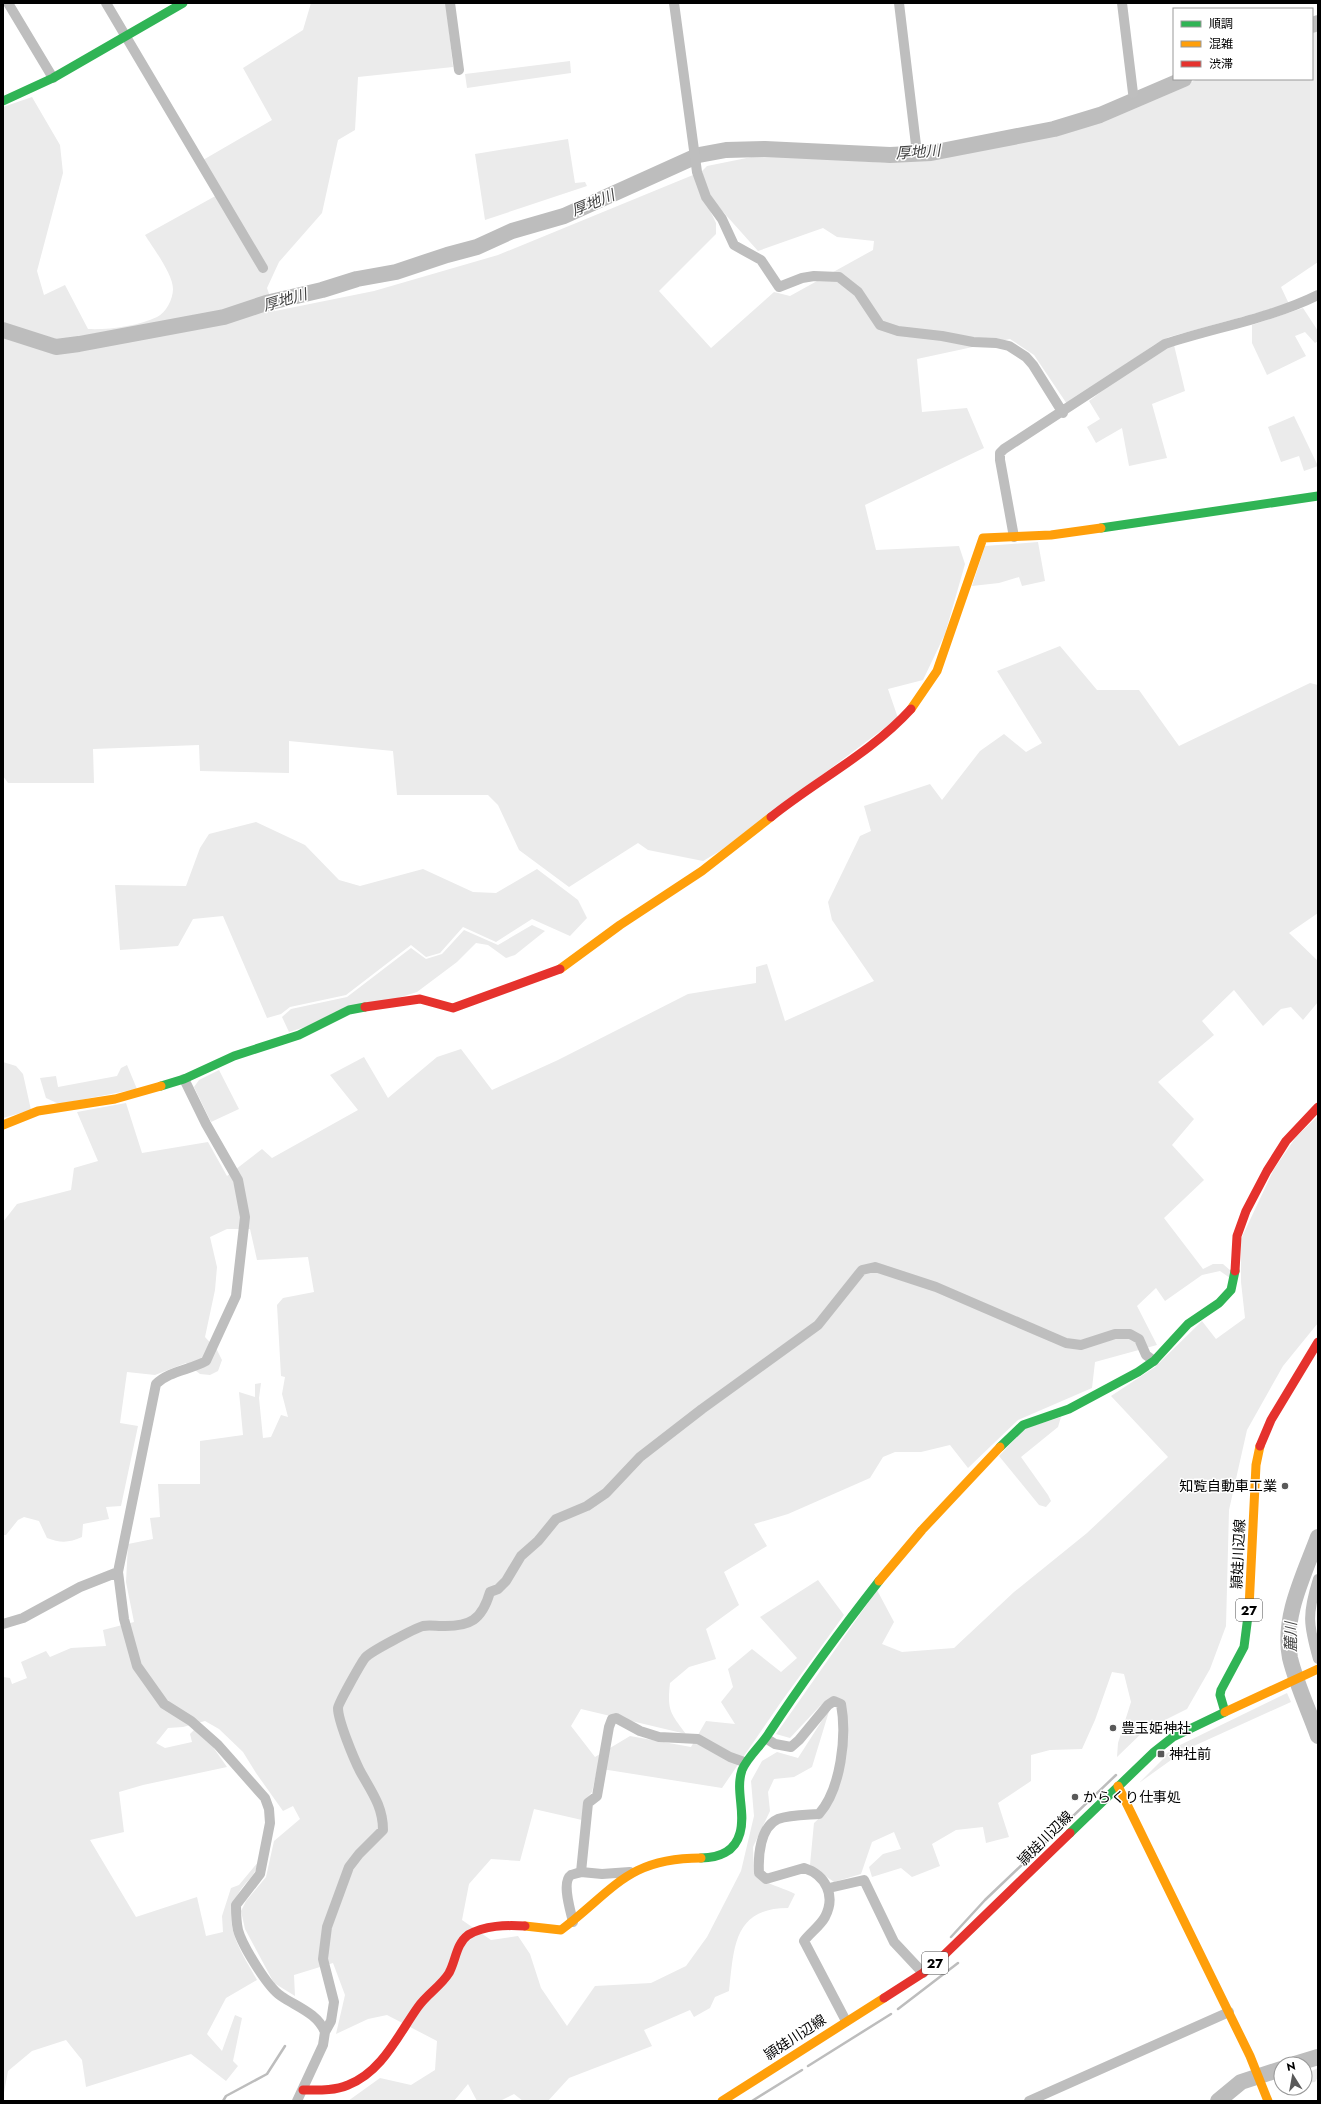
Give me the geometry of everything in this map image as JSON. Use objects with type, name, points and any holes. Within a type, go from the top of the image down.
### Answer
[{"type":"street","points":[[8,3],[53,78]]},
{"type":"street","points":[[106,3],[263,268]]},
{"type":"street","points":[[3,101],[17,96],[53,78],[183,3]]},
{"type":"street","points":[[450,3],[459,70]]},
{"type":"street","points":[[674,3],[697,172],[706,197],[722,220],[734,245],[761,260],[779,287],[802,278],[814,276],[839,277],[858,292],[880,324],[898,331],[942,336],[973,342],[996,343],[1009,346],[1026,357],[1033,365],[1063,413]]},
{"type":"street","points":[[899,3],[916,145]]},
{"type":"street","points":[[1122,3],[1133,92]]},
{"type":"street","points":[[1014,537],[1000,453],[1063,413],[1138,360],[1165,344],[1192,335],[1259,318],[1295,306],[1318,296]]},
{"type":"street","points":[[3,1125],[7,1122],[38,1111],[115,1099],[184,1079],[234,1056],[299,1035],[349,1010],[372,1005],[420,999],[446,1008],[462,1006],[558,971],[620,925],[702,871],[792,800],[873,745],[893,729],[917,702],[937,671],[983,538],[1051,535],[1318,496]]},
{"type":"street","points":[[184,1079],[206,1124],[238,1180],[245,1217],[244,1238],[236,1296],[206,1361],[198,1366],[163,1377],[156,1384],[118,1572],[124,1619],[137,1666],[164,1704],[191,1721],[218,1744],[265,1798],[269,1808],[270,1823],[260,1874],[241,1896],[236,1905],[239,1931],[268,1985],[280,1996],[311,2014],[323,2026],[325,2032]]},
{"type":"street","points":[[573,1922],[567,1893],[568,1879],[571,1875],[581,1872],[602,1874],[632,1872],[672,1859],[711,1859],[726,1854],[736,1844],[741,1830],[739,1780],[744,1762],[767,1739],[773,1726],[831,1643],[882,1577],[922,1530],[1004,1442],[1023,1425],[1069,1409],[1138,1372],[1154,1361],[1188,1324],[1219,1303],[1231,1290],[1235,1268],[1237,1236],[1246,1211],[1267,1171],[1286,1141],[1318,1108]]},
{"type":"street","points":[[297,2101],[323,2045],[325,2032],[331,2020],[334,2002],[323,1959],[327,1927],[349,1867],[359,1854],[383,1830],[380,1809],[375,1796],[360,1770],[340,1718],[338,1707],[342,1696],[365,1657],[379,1648],[423,1626],[468,1624],[480,1616],[490,1592],[498,1589],[502,1585],[518,1561],[556,1519],[587,1506],[606,1493],[646,1452],[702,1409],[818,1325],[862,1270],[875,1267],[936,1287],[1066,1343],[1081,1345],[1124,1333],[1135,1335],[1139,1339],[1146,1355],[1154,1361]]},
{"type":"street","name":"頴娃川辺線","points":[[722,2101],[923,1973],[966,1935],[1164,1743],[1225,1712],[1220,1694],[1221,1690],[1244,1647],[1246,1632],[1250,1600],[1256,1465],[1262,1442],[1271,1420],[1318,1342]]},
{"type":"street","points":[[3,1624],[23,1618],[80,1587],[118,1572]]},
{"type":"street","points":[[1318,1579],[1310,1604],[1309,1618],[1310,1634],[1318,1659]]},
{"type":"street","points":[[1225,1712],[1317,1669]]},
{"type":"street","points":[[767,1739],[775,1744],[791,1747],[799,1740],[828,1705],[834,1701],[841,1704],[844,1744],[838,1770],[827,1805],[819,1814],[778,1820],[768,1829],[760,1844],[758,1855],[759,1872],[766,1878],[804,1868],[819,1875],[829,1888],[825,1917],[804,1941],[846,2021]]},
{"type":"street","points":[[581,1872],[588,1803],[597,1796],[609,1727],[612,1719],[616,1718],[640,1731],[659,1737],[698,1739],[730,1758],[744,1762]]},
{"type":"street","points":[[1118,1786],[1250,2056],[1268,2101]]},
{"type":"street","points":[[303,2090],[318,2091],[341,2089],[359,2082],[374,2070],[421,2003],[450,1971],[458,1946],[468,1936],[478,1931],[499,1927],[530,1926],[562,1930],[632,1872]]},
{"type":"street","points":[[829,1888],[864,1880],[894,1942],[923,1973]]},
{"type":"street","points":[[1029,2101],[1229,2012]]},
{"type":"shaded area","points":[[311,3],[446,3],[453,67],[358,77],[355,130],[338,140],[322,213],[279,262],[267,288],[275,311],[374,291],[498,255],[693,175],[716,223],[716,234],[659,291],[711,348],[774,292],[790,296],[873,250],[874,241],[837,237],[823,228],[758,251],[708,195],[702,171],[707,166],[766,154],[886,163],[933,158],[1061,131],[1138,105],[1196,80],[1313,80],[1313,31],[1318,29],[1318,262],[1281,287],[1289,304],[1169,337],[1154,345],[1067,404],[1034,355],[1010,339],[917,359],[922,412],[967,408],[984,448],[865,505],[876,550],[959,546],[965,564],[945,634],[923,680],[888,689],[898,718],[720,851],[703,861],[648,850],[638,843],[569,887],[519,850],[498,805],[488,795],[397,795],[393,751],[289,741],[289,773],[200,771],[199,745],[93,749],[94,783],[8,783],[3,776],[3,107],[32,97],[60,145],[63,173],[37,271],[44,295],[65,285],[88,329],[123,327],[141,323],[157,317],[166,309],[172,297],[173,289],[170,276],[145,235],[219,194],[203,160],[272,120],[243,68],[303,30]]},
{"type":"shaded area","points":[[570,61],[571,73],[467,88],[465,74]]},
{"type":"shaded area","points":[[568,139],[575,183],[585,182],[587,186],[485,220],[475,154]]},
{"type":"shaded area","points":[[1303,308],[1318,331],[1318,341],[1315,343],[1305,332],[1295,336],[1306,356],[1267,375],[1252,343],[1252,325]]},
{"type":"shaded area","points":[[1174,345],[1185,391],[1152,404],[1167,458],[1129,466],[1122,428],[1096,443],[1087,427],[1100,419],[1089,401],[1141,362]]},
{"type":"shaded area","points":[[1294,416],[1318,466],[1304,471],[1299,456],[1281,462],[1268,427]]},
{"type":"shaded area","points":[[1038,542],[1045,581],[1022,586],[1019,577],[999,583],[972,586],[985,546]]},
{"type":"shaded area","points":[[1060,646],[1097,690],[1139,690],[1179,746],[1310,683],[1318,685],[1318,913],[1289,933],[1318,961],[1318,1002],[1303,1020],[1291,1007],[1281,1009],[1263,1026],[1234,990],[1202,1021],[1214,1035],[1158,1082],[1194,1119],[1172,1145],[1204,1180],[1164,1218],[1203,1269],[1213,1264],[1223,1264],[1231,1271],[1230,1278],[1220,1271],[1202,1275],[1165,1301],[1156,1288],[1137,1306],[1157,1345],[1095,1362],[1092,1388],[1018,1420],[968,1468],[950,1445],[921,1452],[895,1452],[883,1457],[870,1478],[788,1514],[754,1524],[767,1546],[724,1572],[739,1605],[706,1629],[716,1659],[689,1667],[670,1683],[669,1699],[671,1711],[676,1721],[686,1734],[581,1709],[571,1726],[595,1757],[630,1736],[691,1747],[706,1721],[735,1724],[721,1702],[733,1687],[728,1669],[752,1649],[781,1672],[797,1658],[760,1617],[818,1580],[844,1615],[781,1702],[722,1788],[608,1770],[597,1770],[592,1792],[584,1801],[582,1820],[534,1809],[520,1861],[491,1859],[469,1884],[462,1920],[491,1940],[518,1936],[530,1954],[541,1988],[567,2026],[595,1986],[651,1983],[686,1966],[707,1937],[741,1871],[754,1816],[751,1781],[762,1761],[777,1752],[798,1758],[830,1708],[812,1767],[794,1777],[774,1779],[768,1792],[770,1811],[753,1847],[754,1874],[768,1883],[795,1894],[788,1908],[770,1910],[756,1915],[746,1923],[735,1946],[729,1991],[715,1997],[710,2008],[694,2017],[690,2010],[644,2030],[652,2046],[569,2078],[548,2101],[523,2101],[514,2094],[500,2101],[477,2101],[468,2084],[454,2101],[348,2101],[380,2078],[411,2085],[435,2070],[437,2041],[387,2015],[368,2019],[336,2034],[345,1995],[333,1963],[294,1975],[295,1996],[274,1983],[245,1929],[241,1911],[246,1901],[266,1877],[274,1841],[300,1819],[293,1806],[283,1811],[243,1752],[219,1729],[205,1721],[183,1727],[168,1728],[156,1743],[165,1748],[192,1742],[190,1734],[194,1730],[213,1747],[227,1767],[143,1785],[119,1792],[124,1832],[90,1840],[136,1917],[197,1897],[206,1936],[223,1932],[222,1916],[231,1888],[239,1885],[259,1861],[255,1872],[238,1894],[233,1905],[231,1916],[232,1928],[240,1949],[257,1980],[226,1998],[207,2034],[222,2051],[235,2015],[242,2018],[233,2061],[238,2066],[226,2081],[191,2054],[86,2087],[82,2060],[66,2040],[32,2051],[8,2071],[3,2098],[3,1677],[10,1678],[12,1684],[27,1678],[21,1662],[46,1651],[50,1657],[71,1648],[106,1646],[103,1630],[134,1622],[126,1582],[128,1544],[153,1539],[150,1518],[160,1517],[158,1484],[200,1484],[200,1441],[243,1435],[239,1392],[255,1397],[255,1384],[261,1383],[259,1398],[263,1438],[271,1437],[281,1415],[288,1417],[282,1394],[285,1377],[281,1376],[277,1305],[283,1298],[314,1292],[308,1257],[257,1260],[250,1229],[227,1229],[210,1237],[217,1267],[215,1290],[205,1337],[217,1350],[222,1360],[218,1371],[210,1375],[200,1374],[186,1363],[155,1375],[127,1372],[120,1423],[138,1426],[121,1506],[106,1507],[109,1519],[83,1524],[82,1537],[69,1541],[56,1541],[47,1538],[39,1521],[24,1517],[18,1520],[6,1535],[3,1535],[3,1222],[17,1204],[71,1190],[74,1168],[98,1161],[77,1112],[126,1103],[142,1153],[208,1142],[227,1176],[262,1149],[272,1158],[358,1110],[330,1075],[364,1057],[388,1098],[437,1057],[461,1049],[492,1090],[558,1060],[688,994],[756,983],[756,967],[767,964],[785,1021],[874,981],[832,920],[828,902],[860,836],[871,831],[864,806],[930,784],[942,800],[980,751],[1004,734],[1026,752],[1042,743],[997,671]]},
{"type":"shaded area","points":[[256,822],[305,845],[339,880],[360,886],[423,869],[473,892],[496,893],[537,869],[578,900],[587,918],[570,936],[532,919],[496,942],[463,927],[440,953],[426,957],[411,945],[346,995],[290,1007],[281,1014],[267,1018],[223,916],[193,919],[178,946],[120,950],[115,885],[186,886],[200,848],[209,834]]},
{"type":"shaded area","points":[[532,925],[545,931],[515,955],[506,958],[488,945],[476,943],[457,962],[417,992],[289,1032],[282,1017],[291,1009],[347,997],[411,948],[426,959],[442,954],[464,930],[498,945]]},
{"type":"shaded area","points":[[3,1062],[16,1066],[23,1074],[31,1110],[3,1118]]},
{"type":"shaded area","points":[[127,1065],[137,1089],[59,1104],[46,1098],[40,1078],[56,1076],[58,1087],[117,1076],[121,1068]]},
{"type":"shaded area","points":[[219,1070],[239,1109],[211,1122],[194,1087],[199,1080]]},
{"type":"shaded area","points":[[1318,1116],[1318,1323],[1283,1366],[1247,1430],[1229,1510],[1226,1626],[1210,1669],[1187,1709],[1145,1730],[1117,1757],[1118,1743],[1131,1702],[1124,1674],[1112,1672],[1095,1720],[1082,1749],[1050,1750],[1031,1755],[1031,1781],[998,1803],[1009,1837],[986,1843],[983,1827],[956,1830],[932,1844],[940,1866],[912,1877],[901,1868],[872,1877],[869,1867],[883,1854],[901,1849],[894,1832],[872,1842],[861,1874],[834,1882],[810,1865],[814,1823],[827,1811],[848,1729],[832,1698],[820,1706],[790,1738],[776,1734],[877,1590],[894,1622],[882,1644],[902,1652],[954,1648],[1014,1592],[1087,1533],[1168,1457],[1111,1396],[1155,1367],[1202,1321],[1216,1339],[1245,1318],[1241,1282],[1241,1239],[1274,1169],[1296,1137]]},
{"type":"shaded area","points":[[1061,1417],[1058,1427],[1021,1457],[1051,1501],[1046,1507],[1039,1505],[999,1456],[1026,1428]]},
{"type":"shaded area","points":[[1287,1693],[1291,1702],[1185,1750],[1139,1783],[1164,1758],[1163,1756],[1176,1747]]},
{"type":"shaded area","points":[[1318,2068],[1318,2077],[1315,2082],[1313,2082],[1313,2070]]},
{"type":"waterway","name":"厚地川","points":[[1313,25],[1318,23]]},
{"type":"waterway","name":"厚地川","points":[[3,330],[56,347],[224,317],[266,303],[322,290],[357,279],[396,272],[447,255],[477,247],[512,231],[564,216],[699,155],[726,150],[765,149],[890,155],[931,153],[1054,129],[1100,115],[1182,80]]},
{"type":"waterway","name":"麓川","points":[[1318,1537],[1296,1596],[1289,1627],[1288,1643],[1290,1658],[1296,1677],[1318,1736]]},
{"type":"waterway","points":[[951,1937],[985,1900],[1116,1775]]},
{"type":"waterway","points":[[898,2009],[958,1963]]},
{"type":"waterway","points":[[808,2066],[891,2014]]},
{"type":"waterway","points":[[223,2101],[226,2096],[267,2074],[285,2046]]},
{"type":"waterway","name":"麓川","points":[[1313,2059],[1318,2057]]},
{"type":"waterway","points":[[752,2101],[802,2070]]},
{"type":"waterway","name":"麓川","points":[[1218,2101],[1241,2082],[1273,2072]]},
{"type":"traffic: fast","points":[[3,101],[53,78],[183,3]]},
{"type":"traffic: fast","points":[[1101,528],[1318,496]]},
{"type":"traffic: fast","points":[[161,1086],[184,1079],[234,1056],[299,1035],[349,1010],[365,1007]]},
{"type":"traffic: fast","points":[[1000,1447],[1023,1425],[1069,1409],[1138,1372],[1154,1361],[1188,1324],[1219,1303],[1231,1290],[1235,1271]]},
{"type":"traffic: fast","points":[[701,1858],[714,1857],[725,1853],[738,1840],[742,1825],[740,1786],[742,1770],[766,1738],[822,1656],[879,1581]]},
{"type":"traffic: fast","points":[[1070,1833],[1154,1752],[1173,1737],[1225,1712],[1220,1695],[1221,1690],[1244,1647],[1249,1608]]},
{"type":"traffic: slow","points":[[911,709],[937,671],[983,538],[1051,535],[1101,528]]},
{"type":"traffic: slow","points":[[560,969],[620,925],[702,871],[771,817]]},
{"type":"traffic: slow","points":[[3,1125],[38,1111],[115,1099],[161,1086]]},
{"type":"traffic: slow","points":[[1249,1608],[1256,1465],[1260,1446]]},
{"type":"traffic: slow","points":[[879,1581],[922,1530],[1000,1447]]},
{"type":"traffic: slow","points":[[1225,1712],[1318,1669]]},
{"type":"traffic: slow","points":[[1118,1786],[1250,2056],[1268,2101]]},
{"type":"traffic: slow","points":[[525,1926],[561,1930],[623,1879],[638,1870],[676,1859],[701,1858]]},
{"type":"traffic: slow","points":[[722,2101],[884,1998]]},
{"type":"traffic: jam","points":[[771,817],[861,753],[895,725],[911,709]]},
{"type":"traffic: jam","points":[[365,1007],[420,999],[453,1008],[560,969]]},
{"type":"traffic: jam","points":[[1235,1271],[1237,1236],[1246,1211],[1267,1171],[1286,1141],[1318,1107]]},
{"type":"traffic: jam","points":[[1260,1446],[1271,1420],[1318,1342]]},
{"type":"traffic: jam","points":[[884,1998],[923,1973],[941,1958],[1070,1833]]},
{"type":"traffic: jam","points":[[303,2090],[326,2090],[343,2087],[360,2079],[380,2062],[422,2002],[446,1978],[461,1943],[468,1935],[488,1927],[525,1926]]},
{"type":"place","name":"知覧自動車工業","points":[[1285,1486]]},
{"type":"place","name":"豊玉姫神社","points":[[1113,1728]]},
{"type":"place","name":"神社前","points":[[1161,1754]]},
{"type":"place","name":"からくり仕事処","points":[[1075,1797]]}]
